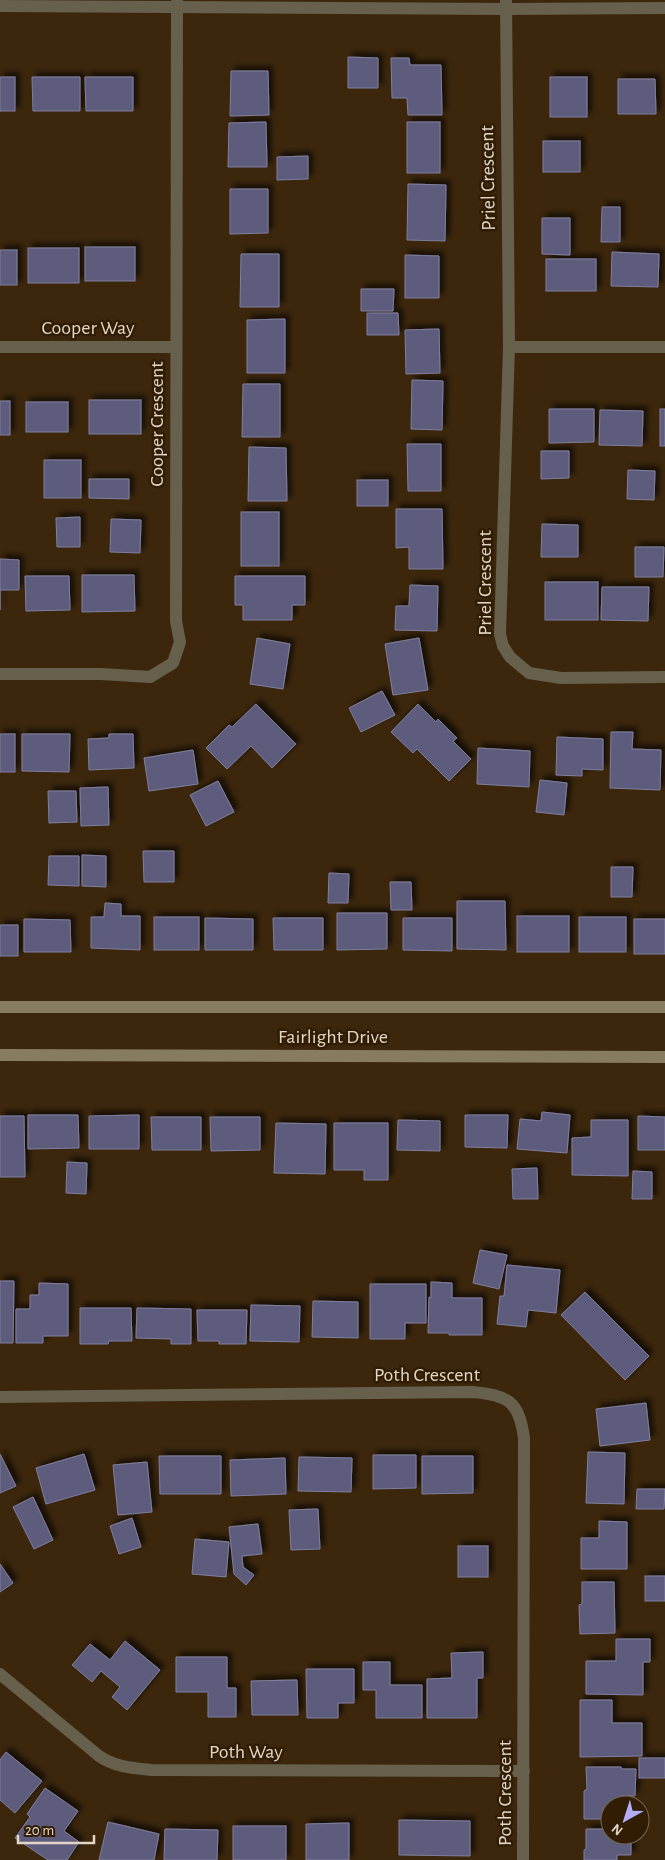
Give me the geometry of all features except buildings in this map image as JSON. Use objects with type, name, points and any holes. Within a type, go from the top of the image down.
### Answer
[{"type":"main road","name":"Fairlight Drive","points":[[0,1007],[665,1007]]},
{"type":"main road","name":"Fairlight Drive","points":[[0,1055],[665,1057]]},
{"type":"street","points":[[0,6],[177,3],[506,4],[665,8]]},
{"type":"street","name":"Cooper Crescent","points":[[0,674],[102,674],[150,677],[173,663],[180,642],[176,621],[177,3]]},
{"type":"street","name":"Priel Crescent","points":[[506,4],[509,347],[500,634],[503,646],[510,657],[529,673],[561,678],[665,677]]},
{"type":"street","name":"Cooper Way","points":[[0,346],[176,347]]},
{"type":"street","points":[[509,347],[665,347]]},
{"type":"street","name":"Poth Crescent","points":[[0,1397],[472,1392],[495,1394],[512,1404],[521,1420],[524,1438],[524,1860]]},
{"type":"street","name":"Poth Way","points":[[0,1674],[98,1756],[110,1763],[124,1767],[151,1770],[524,1771]]}]
